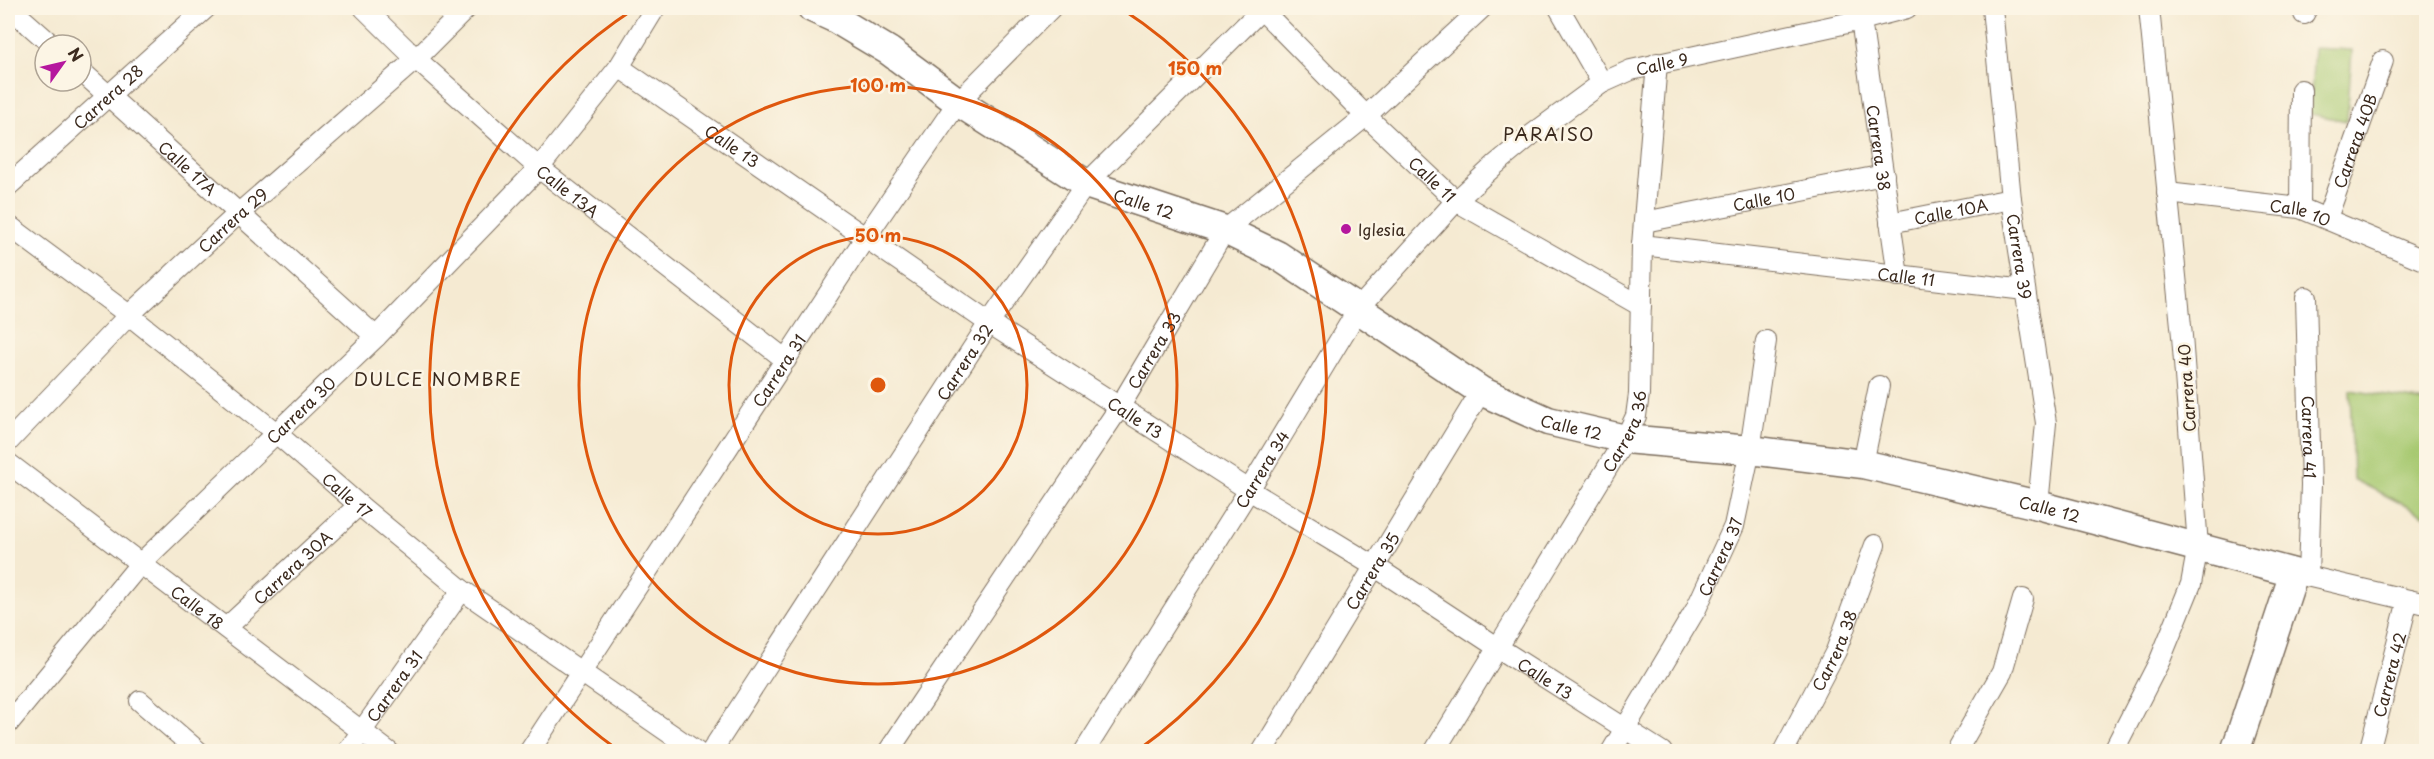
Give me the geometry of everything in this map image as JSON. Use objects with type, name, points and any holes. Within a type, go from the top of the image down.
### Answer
[{"type":"street","points":[[10,8],[38,33]]},
{"type":"street","name":"Carrera 28","points":[[8,186],[206,8]]},
{"type":"street","name":"Calle 13A","points":[[364,8],[416,60],[539,168],[786,360]]},
{"type":"street","name":"Carrera 29","points":[[8,442],[129,315],[238,214],[416,60],[466,8]]},
{"type":"street","name":"Carrera 30","points":[[8,724],[140,564],[376,337],[539,168],[619,67],[655,8]]},
{"type":"street","name":"Calle 12","points":[[812,8],[834,18],[889,51],[958,102],[1086,184],[1225,230],[1277,255],[1481,391],[1548,421],[1625,439],[1750,450],[1863,464],[2038,505],[2301,575],[2417,602]]},
{"type":"street","name":"Carrera 31","points":[[530,752],[865,237],[958,102],[1051,8]]},
{"type":"street","name":"Calle 11","points":[[1261,8],[1366,116],[1456,201],[1641,306]]},
{"type":"street","name":"Carrera 32","points":[[711,752],[989,323],[1086,184],[1261,8]]},
{"type":"street","name":"Carrera 33","points":[[888,752],[1119,408],[1225,230],[1366,116],[1482,8]]},
{"type":"street","points":[[1559,8],[1602,83]]},
{"type":"street","name":"Calle 9","points":[[1456,201],[1530,135],[1602,83],[1630,70],[1907,8]]},
{"type":"street","name":"Carrera 39","points":[[1992,8],[2011,199],[2046,423],[2038,505]]},
{"type":"street","name":"Carrera 40","points":[[2113,752],[2160,660],[2191,584],[2198,546],[2182,336],[2149,8]]},
{"type":"street","name":"Carrera 38","points":[[1861,20],[1898,276]]},
{"type":"street","name":"Carrera 40B","points":[[2327,218],[2383,61]]},
{"type":"street","name":"Carrera 36","points":[[1434,752],[1625,439],[1636,416],[1639,394],[1642,245],[1657,63]]},
{"type":"street","name":"Calle 13","points":[[619,67],[989,323],[1119,408],[1374,566],[1662,752]]},
{"type":"street","name":"Calle 17A","points":[[93,82],[376,337]]},
{"type":"street","points":[[2300,208],[2301,90]]},
{"type":"street","name":"Calle 10","points":[[1644,222],[1884,175]]},
{"type":"street","name":"Calle 10","points":[[2167,193],[2300,208],[2427,261]]},
{"type":"street","name":"Calle 10A","points":[[1890,223],[2011,199]]},
{"type":"street","name":"Carrera 34","points":[[1084,752],[1249,490],[1359,308],[1456,201]]},
{"type":"street","name":"Calle 17","points":[[8,225],[129,315],[275,432],[359,506],[462,590],[697,752]]},
{"type":"street","name":"Calle 11","points":[[1642,245],[2025,290]]},
{"type":"street","name":"Carrera 41","points":[[2235,752],[2301,575],[2311,484],[2306,297]]},
{"type":"street","name":"Carrera 37","points":[[1611,752],[1695,609],[1734,526],[1750,450],[1766,341]]},
{"type":"street","points":[[1863,464],[1879,386]]},
{"type":"street","name":"Carrera 35","points":[[1262,752],[1481,391]]},
{"type":"street","name":"Calle 18","points":[[8,463],[363,730],[389,752]]},
{"type":"street","name":"Carrera 30A","points":[[226,628],[359,506]]},
{"type":"street","name":"Carrera 38","points":[[1783,752],[1836,651],[1875,545]]},
{"type":"street","name":"Carrera 31","points":[[347,752],[462,590]]},
{"type":"street","points":[[1956,752],[2002,672],[2023,599]]},
{"type":"street","name":"Carrera 42","points":[[2369,752],[2417,602]]},
{"type":"street","points":[[140,701],[199,752]]},
{"type":"green space","points":[[2314,48],[2352,50],[2347,121],[2310,114]]},
{"type":"green space","points":[[2350,390],[2426,402],[2426,516],[2353,479]]},
{"type":"place","name":"Iglesia","points":[[1346,229]]},
{"type":"district","name":"PARAISO","points":[[1549,133]]},
{"type":"district","name":"DULCE NOMBRE","points":[[438,378]]}]
